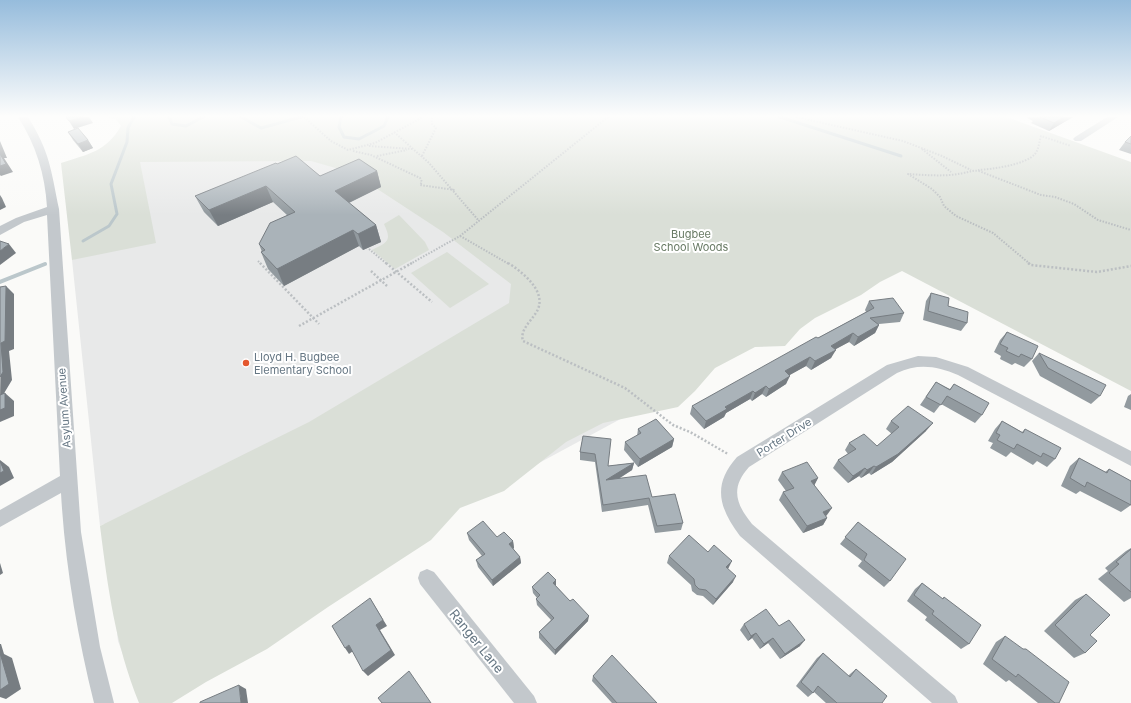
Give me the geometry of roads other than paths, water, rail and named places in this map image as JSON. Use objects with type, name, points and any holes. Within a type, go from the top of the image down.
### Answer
[{"type":"street","name":"Asylum Avenue","points":[[43,150],[48,169],[53,209],[72,532],[80,592],[90,647],[104,703]]},
{"type":"street","points":[[0,230],[20,220],[53,209]]},
{"type":"street","name":"Porter Drive","points":[[948,703],[746,530],[738,520],[728,498],[731,477],[735,469],[743,462],[892,369],[903,363],[925,360],[944,363],[963,371],[1131,459]]},
{"type":"street","points":[[0,519],[68,480]]},
{"type":"street","name":"Ranger Lane","points":[[427,578],[527,703]]},
{"type":"waterway","points":[[83,241],[109,226],[117,214],[111,184],[124,150]]},
{"type":"waterway","points":[[882,150],[901,156]]},
{"type":"waterway","points":[[0,282],[45,264]]},
{"type":"place","name":"Lloyd H. Bugbee Elementary School","points":[[246,363]]},
{"type":"park label","name":"Bugbee School Woods","points":[[691,240]]}]
